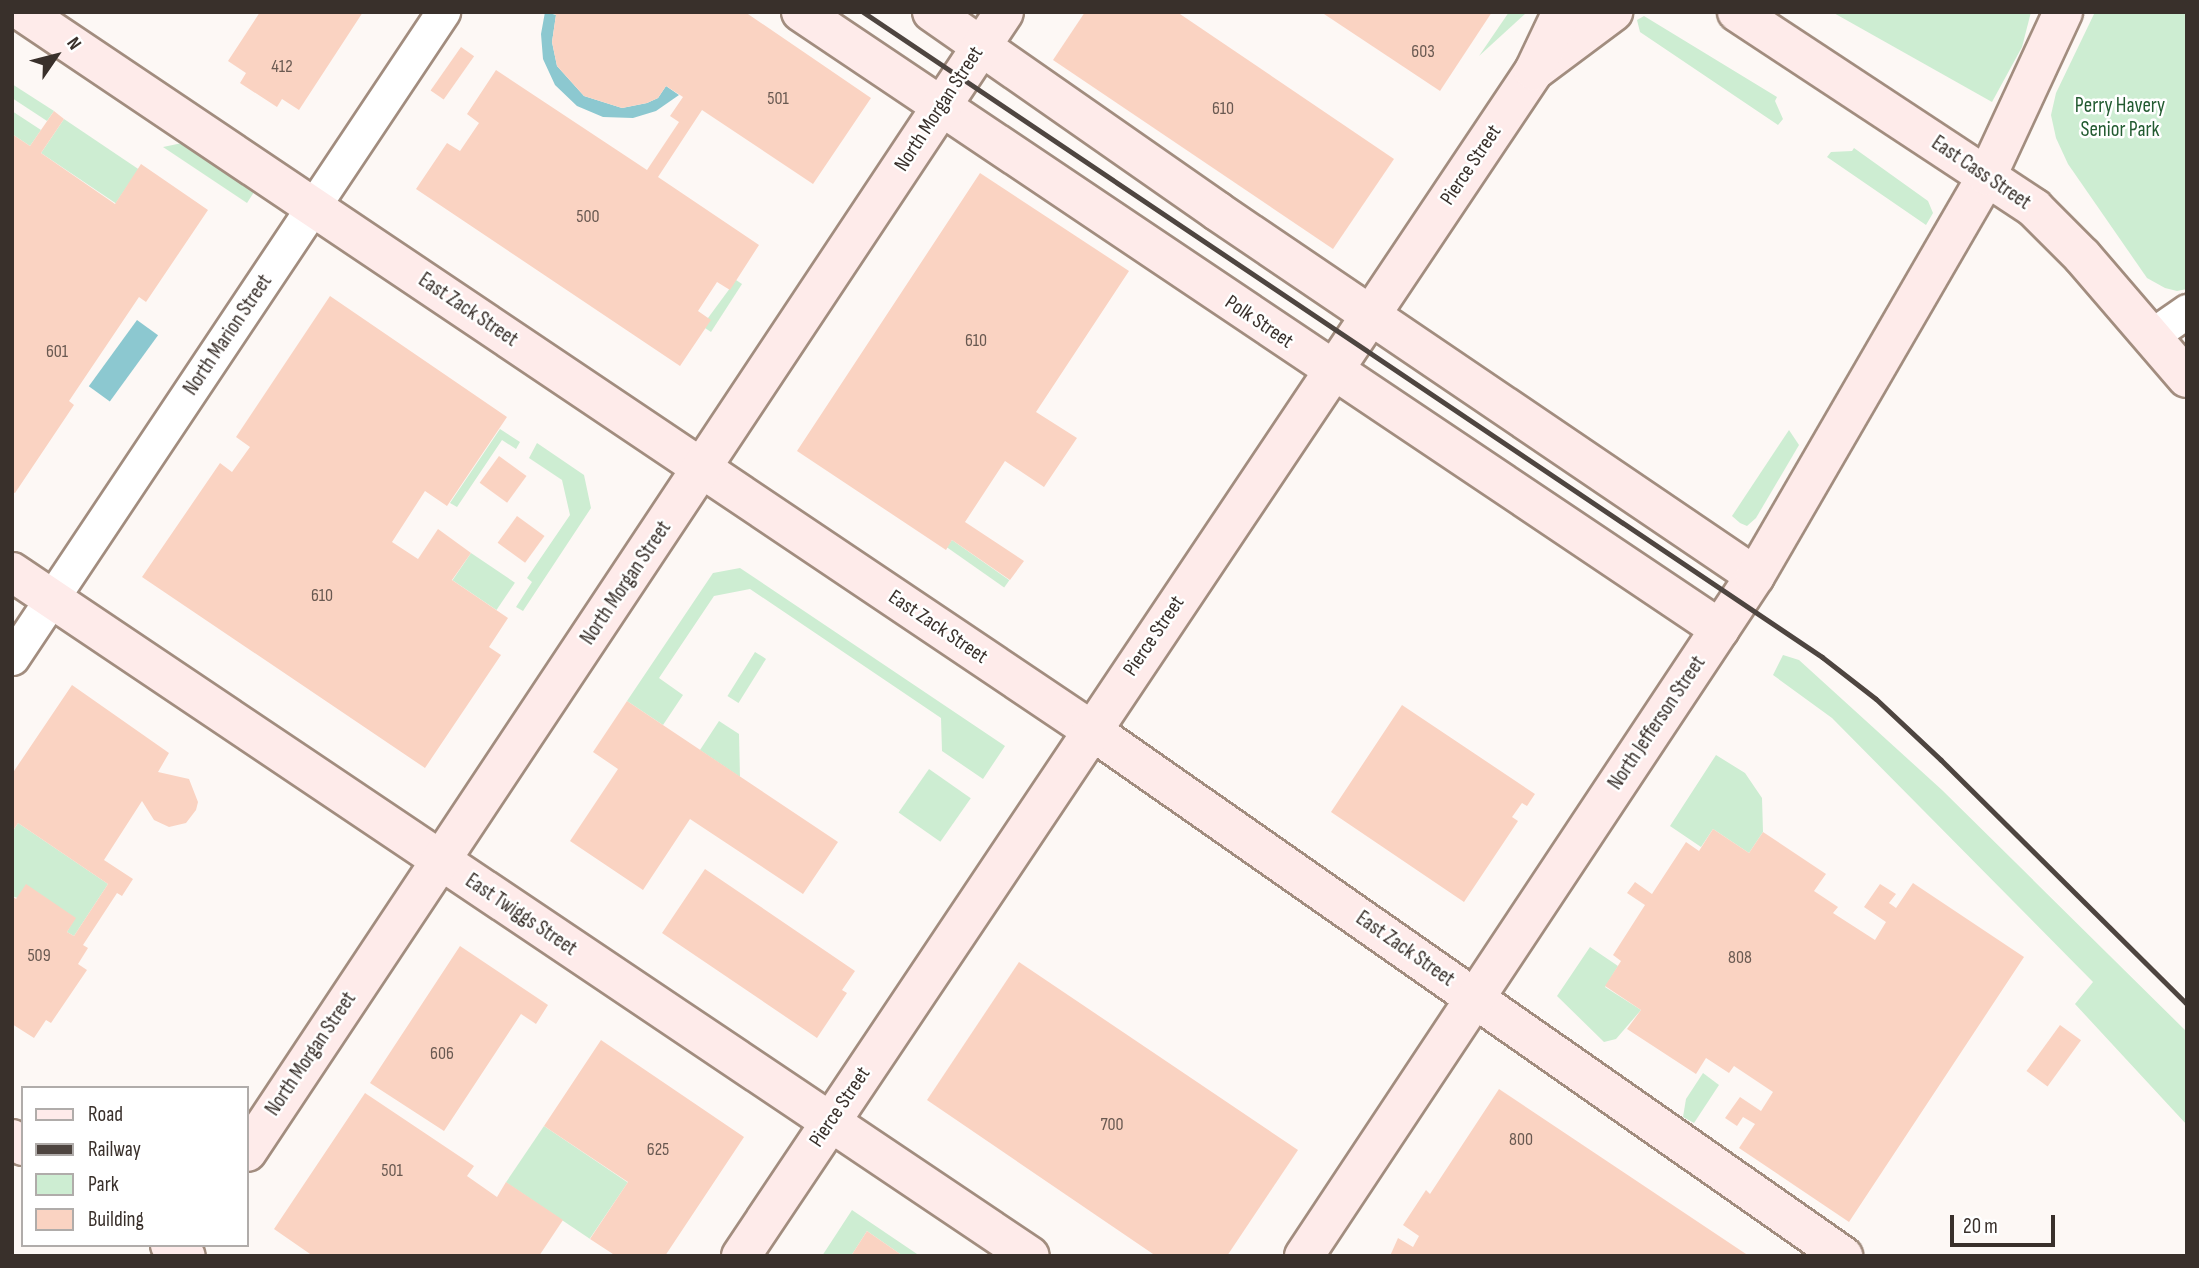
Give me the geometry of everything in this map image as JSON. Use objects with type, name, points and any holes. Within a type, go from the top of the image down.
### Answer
[{"type":"street","name":"East Zack Street","points":[[23,12],[1091,730],[1843,1256]]},
{"type":"street","name":"North Marion Street","points":[[12,658],[443,12]]},
{"type":"street","name":"Polk Street","points":[[801,12],[1720,629]]},
{"type":"street","points":[[932,12],[1217,211],[1372,313],[1755,576]]},
{"type":"street","name":"North Morgan Street","points":[[248,1150],[1004,12]]},
{"type":"street","name":"Pierce Street","points":[[741,1256],[1534,71],[1562,12]]},
{"type":"street","points":[[1534,71],[1613,12]]},
{"type":"street","name":"East Cass Street","points":[[1737,12],[2034,208],[2082,256],[2187,378]]},
{"type":"street","name":"North Jefferson Street","points":[[1304,1256],[1755,576],[1987,176],[2063,12]]},
{"type":"street","points":[[2151,336],[2187,311]]},
{"type":"street","name":"East Twiggs Street","points":[[12,572],[1030,1256]]},
{"type":"green space","points":[[1509,12],[1527,12],[1479,56]]},
{"type":"green space","points":[[1832,12],[2031,12],[2022,47],[1992,102]]},
{"type":"green space","name":"Perry Havery Senior Park","points":[[2095,12],[2187,12],[2187,289],[2177,291],[2165,288],[2147,278],[2068,164],[2056,138],[2051,115],[2056,93]]},
{"type":"green space","points":[[1644,16],[1777,97],[1775,101],[1783,119],[1778,125],[1640,32],[1637,20]]},
{"type":"green space","points":[[12,84],[54,111],[47,121],[12,98]]},
{"type":"green space","points":[[12,111],[41,130],[30,146],[12,134]]},
{"type":"green space","points":[[64,119],[139,169],[116,203],[41,153]]},
{"type":"green space","points":[[187,142],[256,189],[247,203],[163,147]]},
{"type":"green space","points":[[1854,148],[1928,201],[1933,213],[1926,225],[1827,157],[1831,152],[1852,151]]},
{"type":"green space","points":[[736,280],[742,284],[711,332],[705,328],[708,318]]},
{"type":"green space","points":[[500,429],[520,442],[516,449],[502,440],[457,507],[450,503]]},
{"type":"green space","points":[[1789,430],[1799,445],[1756,518],[1747,526],[1740,523],[1732,516]]},
{"type":"green space","points":[[537,443],[584,475],[591,508],[523,611],[516,607],[532,582],[527,578],[570,515],[562,480],[529,458]]},
{"type":"green space","points":[[952,540],[1009,580],[1004,588],[947,547]]},
{"type":"green space","points":[[471,553],[515,583],[496,610],[453,580]]},
{"type":"green space","points":[[740,568],[1005,746],[983,779],[942,751],[941,718],[750,589],[714,596],[659,678],[683,695],[663,725],[627,701],[713,573]]},
{"type":"green space","points":[[755,652],[766,659],[738,703],[727,696]]},
{"type":"green space","points":[[1783,655],[1799,660],[1942,790],[2187,1032],[2187,1125],[2075,1004],[2093,982],[1832,718],[1773,675]]},
{"type":"green space","points":[[719,721],[739,734],[740,777],[700,750]]},
{"type":"green space","points":[[1716,755],[1745,773],[1762,798],[1763,832],[1749,853],[1713,829],[1701,847],[1670,826]]},
{"type":"green space","points":[[929,769],[971,798],[940,842],[899,812]]},
{"type":"green space","points":[[18,823],[108,884],[74,936],[67,932],[75,918],[12,896],[12,832]]},
{"type":"green space","points":[[1590,947],[1618,966],[1605,987],[1641,1010],[1616,1039],[1604,1042],[1557,996]]},
{"type":"green space","points":[[1703,1073],[1719,1085],[1694,1123],[1683,1117],[1686,1099]]},
{"type":"green space","points":[[544,1126],[628,1182],[590,1239],[506,1182]]},
{"type":"green space","points":[[852,1210],[920,1256],[903,1256],[867,1231],[851,1256],[822,1256]]},
{"type":"water","points":[[545,12],[556,15],[552,42],[557,66],[584,96],[622,108],[658,98],[666,86],[679,95],[656,111],[633,118],[603,117],[577,106],[555,85],[543,59],[541,34]]},
{"type":"water","points":[[137,320],[158,335],[110,402],[89,386]]},
{"type":"building","points":[[260,12],[363,12],[299,110],[282,99],[277,107],[240,83],[246,73],[228,61]]},
{"type":"building","points":[[551,12],[745,12],[871,98],[813,184],[702,110],[658,177],[759,245],[730,290],[717,282],[698,311],[711,320],[680,366],[416,189],[447,143],[460,151],[479,123],[467,114],[496,70],[647,170],[679,122],[670,116],[683,97],[666,86],[658,98],[622,108],[584,96],[557,66],[552,42],[556,15]]},
{"type":"building","points":[[1085,12],[1177,12],[1394,159],[1333,249],[1053,60]]},
{"type":"building","points":[[1321,12],[1492,12],[1440,91]]},
{"type":"building","points":[[461,47],[474,56],[444,100],[431,90]]},
{"type":"building","points":[[54,111],[64,119],[41,153],[115,204],[141,164],[208,210],[146,302],[139,297],[69,401],[74,405],[15,493],[12,492],[12,134],[30,146]]},
{"type":"building","points":[[980,173],[1129,271],[1036,412],[1077,438],[1044,487],[1005,461],[965,522],[1024,561],[1010,580],[952,540],[946,550],[797,451]]},
{"type":"building","points":[[330,296],[507,417],[447,506],[425,491],[392,542],[418,559],[438,529],[471,553],[452,580],[508,618],[489,647],[501,655],[425,768],[142,577],[220,463],[232,472],[250,447],[236,437]]},
{"type":"building","points":[[499,456],[527,476],[507,503],[480,483]]},
{"type":"building","points":[[517,516],[545,536],[525,563],[498,543]]},
{"type":"building","points":[[72,685],[169,753],[158,772],[189,779],[198,802],[196,810],[186,823],[169,827],[154,820],[142,801],[104,860],[133,879],[122,896],[117,893],[83,945],[88,948],[78,964],[87,970],[51,1023],[46,1020],[34,1038],[12,1024],[12,896],[16,899],[26,884],[76,918],[67,932],[74,936],[108,884],[18,823],[12,832],[12,774]]},
{"type":"building","points":[[627,701],[838,842],[803,894],[690,819],[643,890],[570,841],[618,769],[593,752]]},
{"type":"building","points":[[1402,705],[1535,794],[1527,806],[1522,803],[1512,817],[1518,821],[1464,902],[1331,812]]},
{"type":"building","points":[[1713,829],[1749,853],[1763,832],[1826,874],[1814,891],[1838,907],[1833,913],[1875,940],[1886,922],[1864,907],[1880,884],[1896,894],[1889,903],[1896,908],[1913,883],[2024,957],[1849,1222],[1739,1148],[1755,1124],[1743,1117],[1737,1126],[1725,1118],[1740,1097],[1761,1111],[1773,1092],[1734,1066],[1729,1073],[1706,1058],[1696,1074],[1627,1029],[1641,1010],[1605,986],[1621,961],[1613,955],[1645,905],[1627,893],[1635,882],[1652,894],[1686,842],[1699,851]]},
{"type":"building","points":[[705,869],[855,971],[842,990],[847,993],[817,1038],[662,933]]},
{"type":"building","points":[[460,946],[548,1005],[536,1024],[521,1014],[444,1131],[370,1083]]},
{"type":"building","points":[[1019,962],[1298,1150],[1227,1256],[1156,1256],[927,1100]]},
{"type":"building","points":[[2060,1025],[2081,1040],[2048,1086],[2026,1071]]},
{"type":"building","points":[[601,1040],[744,1137],[665,1256],[616,1256],[590,1239],[628,1182],[544,1126]]},
{"type":"building","points":[[1499,1089],[1749,1256],[1390,1256],[1398,1238],[1413,1247],[1419,1236],[1403,1225],[1426,1190],[1430,1194]]},
{"type":"building","points":[[365,1093],[474,1166],[467,1176],[497,1197],[506,1182],[563,1220],[539,1256],[313,1256],[274,1229]]},
{"type":"building","points":[[867,1231],[903,1256],[851,1256]]},
{"type":"railway","points":[[863,12],[1822,657],[1876,699],[1941,760],[2187,1004]]}]
